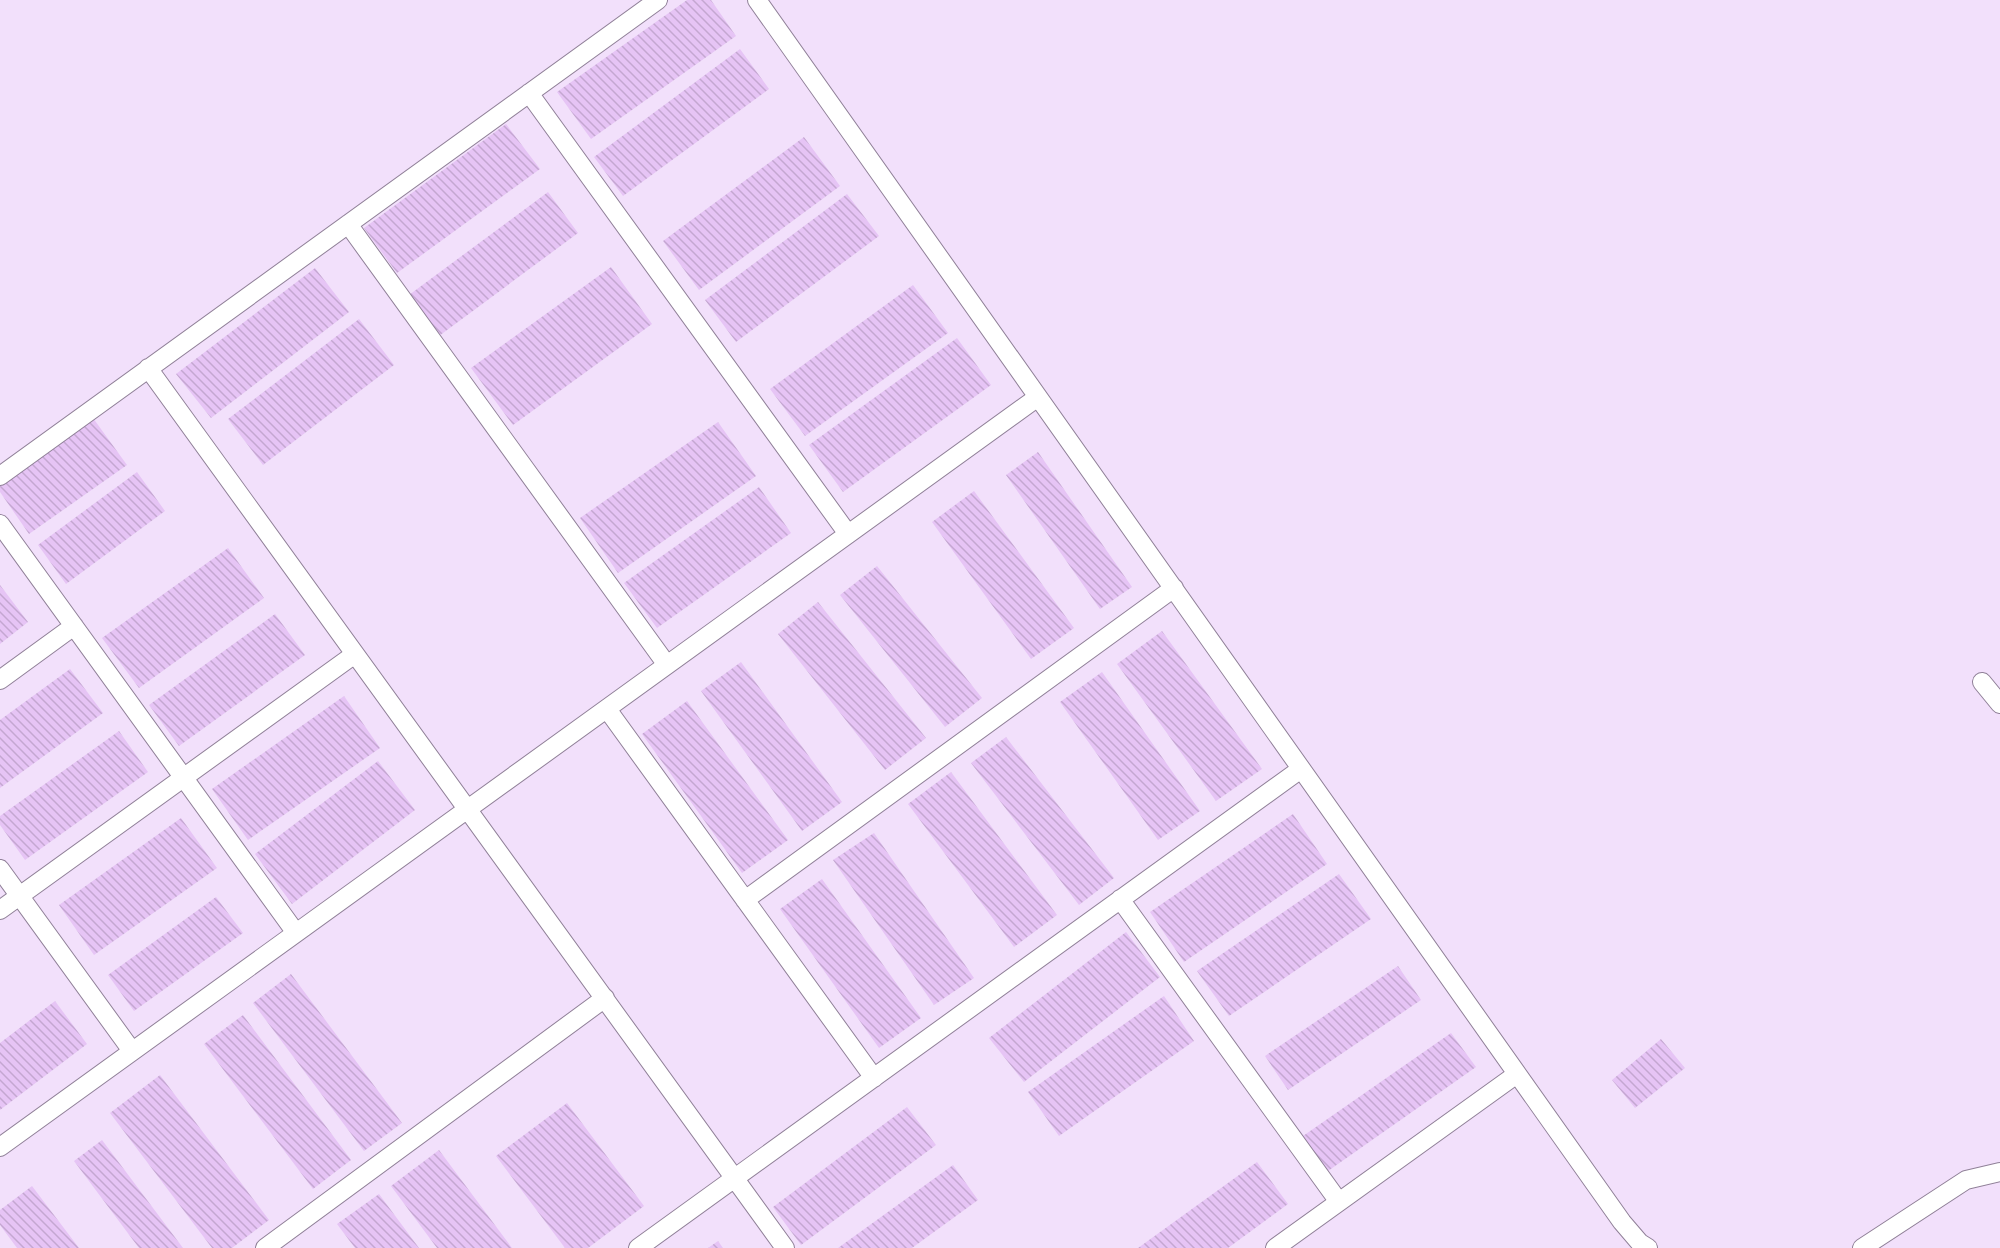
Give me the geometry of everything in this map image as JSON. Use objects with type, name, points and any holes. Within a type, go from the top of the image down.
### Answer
[{"type":"lane","points":[[0,476],[658,0]]},
{"type":"lane","points":[[757,0],[1622,1222],[1640,1243],[1648,1248]]},
{"type":"lane","points":[[529,93],[848,534]]},
{"type":"lane","points":[[348,224],[667,665]]},
{"type":"lane","points":[[148,368],[785,1248]]},
{"type":"lane","points":[[0,1147],[1038,397]]},
{"type":"lane","points":[[0,524],[297,933]]},
{"type":"lane","points":[[745,900],[1174,588]]},
{"type":"lane","points":[[0,680],[74,626]]},
{"type":"lane","points":[[0,910],[355,654]]},
{"type":"lane","points":[[1982,682],[2000,704]]},
{"type":"lane","points":[[607,709],[874,1078]]},
{"type":"lane","points":[[638,1248],[1301,769]]},
{"type":"lane","points":[[0,869],[132,1051]]},
{"type":"lane","points":[[1120,899],[1339,1202]]},
{"type":"lane","points":[[264,1248],[604,998]]},
{"type":"lane","points":[[1275,1248],[1517,1074]]},
{"type":"lane","points":[[1862,1248],[1966,1180],[2000,1172]]},
{"type":"building","points":[[687,0],[711,0],[736,36],[591,139],[557,92]]},
{"type":"building","points":[[740,49],[769,89],[623,196],[594,157]]},
{"type":"building","points":[[506,124],[540,169],[397,273],[364,228]]},
{"type":"building","points":[[804,137],[840,186],[699,290],[663,241]]},
{"type":"building","points":[[548,192],[578,233],[439,336],[409,295]]},
{"type":"building","points":[[847,194],[879,236],[736,342],[705,300]]},
{"type":"building","points":[[611,267],[652,324],[513,425],[471,368]]},
{"type":"building","points":[[315,268],[349,312],[211,418],[176,374]]},
{"type":"building","points":[[913,285],[948,333],[805,436],[770,389]]},
{"type":"building","points":[[359,319],[394,365],[263,465],[228,419]]},
{"type":"building","points":[[957,338],[991,385],[843,492],[809,445]]},
{"type":"building","points":[[93,418],[127,465],[29,534],[0,492],[0,484]]},
{"type":"building","points":[[718,422],[756,476],[618,573],[580,518]]},
{"type":"building","points":[[1038,452],[1132,587],[1100,609],[1006,475]]},
{"type":"building","points":[[137,472],[165,511],[66,584],[38,545]]},
{"type":"building","points":[[759,487],[791,533],[657,628],[624,583]]},
{"type":"building","points":[[974,491],[1074,628],[1031,659],[932,522]]},
{"type":"building","points":[[228,548],[264,598],[139,688],[102,638]]},
{"type":"building","points":[[877,566],[982,698],[945,727],[840,595]]},
{"type":"building","points":[[0,585],[28,622],[0,644]]},
{"type":"building","points":[[818,602],[926,738],[885,770],[778,634]]},
{"type":"building","points":[[275,614],[305,655],[179,746],[149,705]]},
{"type":"building","points":[[1162,631],[1262,769],[1216,801],[1117,664]]},
{"type":"building","points":[[741,662],[842,802],[802,831],[701,691]]},
{"type":"building","points":[[70,669],[103,713],[0,788],[0,720]]},
{"type":"building","points":[[1102,672],[1200,811],[1158,840],[1060,702]]},
{"type":"building","points":[[344,696],[380,748],[248,840],[212,789]]},
{"type":"building","points":[[687,701],[788,840],[742,873],[642,734]]},
{"type":"building","points":[[119,731],[148,772],[25,860],[0,825],[0,816]]},
{"type":"building","points":[[1006,737],[1114,878],[1079,905],[971,763]]},
{"type":"building","points":[[378,761],[415,810],[292,904],[255,854]]},
{"type":"building","points":[[951,772],[1057,915],[1014,947],[908,804]]},
{"type":"building","points":[[1293,814],[1327,864],[1184,962],[1150,912]]},
{"type":"building","points":[[181,818],[217,868],[94,955],[59,905]]},
{"type":"building","points":[[874,833],[974,978],[934,1005],[833,860]]},
{"type":"building","points":[[1339,874],[1371,919],[1229,1016],[1197,971]]},
{"type":"building","points":[[822,879],[921,1018],[879,1048],[780,909]]},
{"type":"building","points":[[216,897],[243,933],[134,1011],[108,975]]},
{"type":"building","points":[[1126,932],[1160,977],[1024,1082],[989,1038]]},
{"type":"building","points":[[1398,966],[1421,1000],[1288,1090],[1265,1056]]},
{"type":"building","points":[[291,974],[402,1123],[364,1151],[253,1003]]},
{"type":"building","points":[[1164,996],[1194,1041],[1059,1136],[1028,1092]]},
{"type":"building","points":[[55,1001],[87,1044],[0,1110],[0,1043]]},
{"type":"building","points":[[243,1015],[351,1160],[313,1189],[204,1044]]},
{"type":"building","points":[[1451,1033],[1476,1067],[1328,1171],[1303,1136]]},
{"type":"building","points":[[1661,1039],[1685,1068],[1635,1108],[1612,1080]]},
{"type":"building","points":[[160,1075],[269,1220],[232,1248],[212,1248],[110,1113]]},
{"type":"building","points":[[567,1103],[644,1206],[588,1248],[565,1248],[496,1156]]},
{"type":"building","points":[[907,1107],[936,1145],[801,1245],[773,1207]]},
{"type":"building","points":[[102,1140],[183,1248],[139,1248],[74,1161]]},
{"type":"building","points":[[439,1150],[512,1248],[437,1248],[391,1186]]},
{"type":"building","points":[[1257,1162],[1288,1204],[1228,1248],[1138,1248]]},
{"type":"building","points":[[953,1165],[978,1200],[912,1248],[838,1248]]},
{"type":"building","points":[[32,1186],[79,1248],[17,1248],[0,1225],[0,1210]]},
{"type":"building","points":[[379,1194],[419,1248],[355,1248],[337,1224]]},
{"type":"building","points":[[718,1241],[723,1248],[708,1248]]}]
